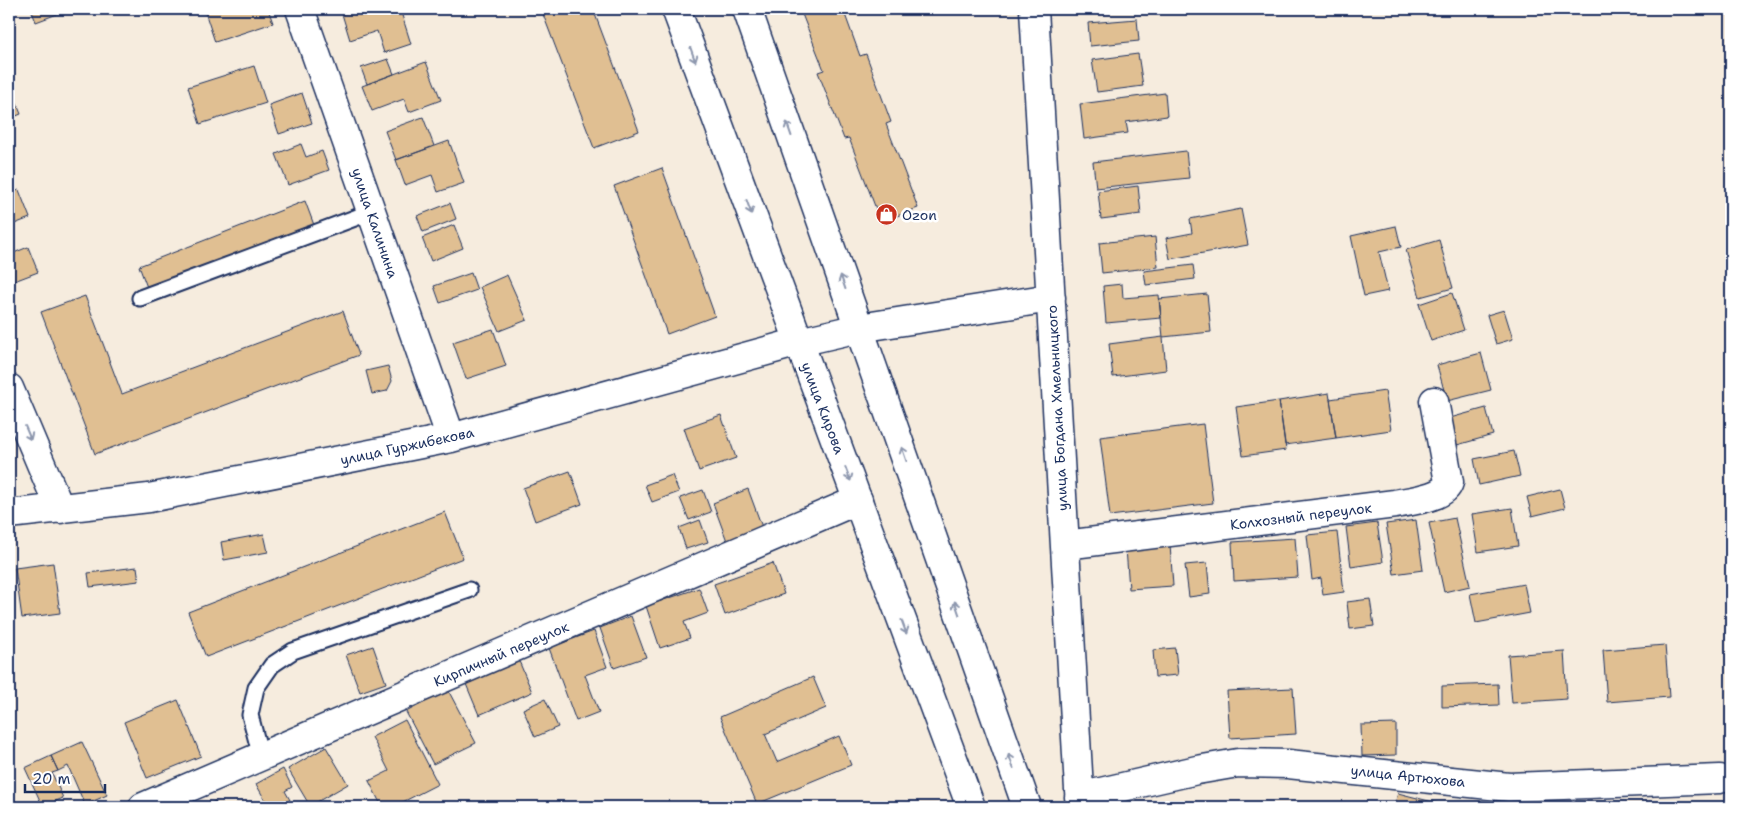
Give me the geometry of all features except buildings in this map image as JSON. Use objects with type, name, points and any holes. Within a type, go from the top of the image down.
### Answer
[{"type":"street","name":"улица Калинина","points":[[300,9],[451,438]]},
{"type":"street","name":"улица Кирова","points":[[676,9],[971,807]]},
{"type":"street","points":[[747,9],[1027,807]]},
{"type":"street","name":"улица Богдана Хмельницкого","points":[[1034,9],[1080,802]]},
{"type":"street","name":"улица Гуржибекова","points":[[9,514],[149,498],[451,438],[798,342],[860,328],[1051,298]]},
{"type":"street","points":[[9,388],[60,509]]},
{"type":"street","name":"Колхозный переулок","points":[[1065,545],[1395,504],[1436,495],[1444,490],[1449,482],[1434,401]]},
{"type":"street","name":"Кирпичный переулок","points":[[143,807],[858,500]]},
{"type":"street","name":"улица Артюхова","points":[[1080,802],[1197,770],[1238,763],[1288,764],[1509,787],[1728,780]]},
{"type":"lane","points":[[140,298],[371,212]]},
{"type":"lane","points":[[261,757],[250,715],[256,688],[272,665],[293,651],[469,590]]},
{"type":"place","name":"Ozon","points":[[886,215]]}]
